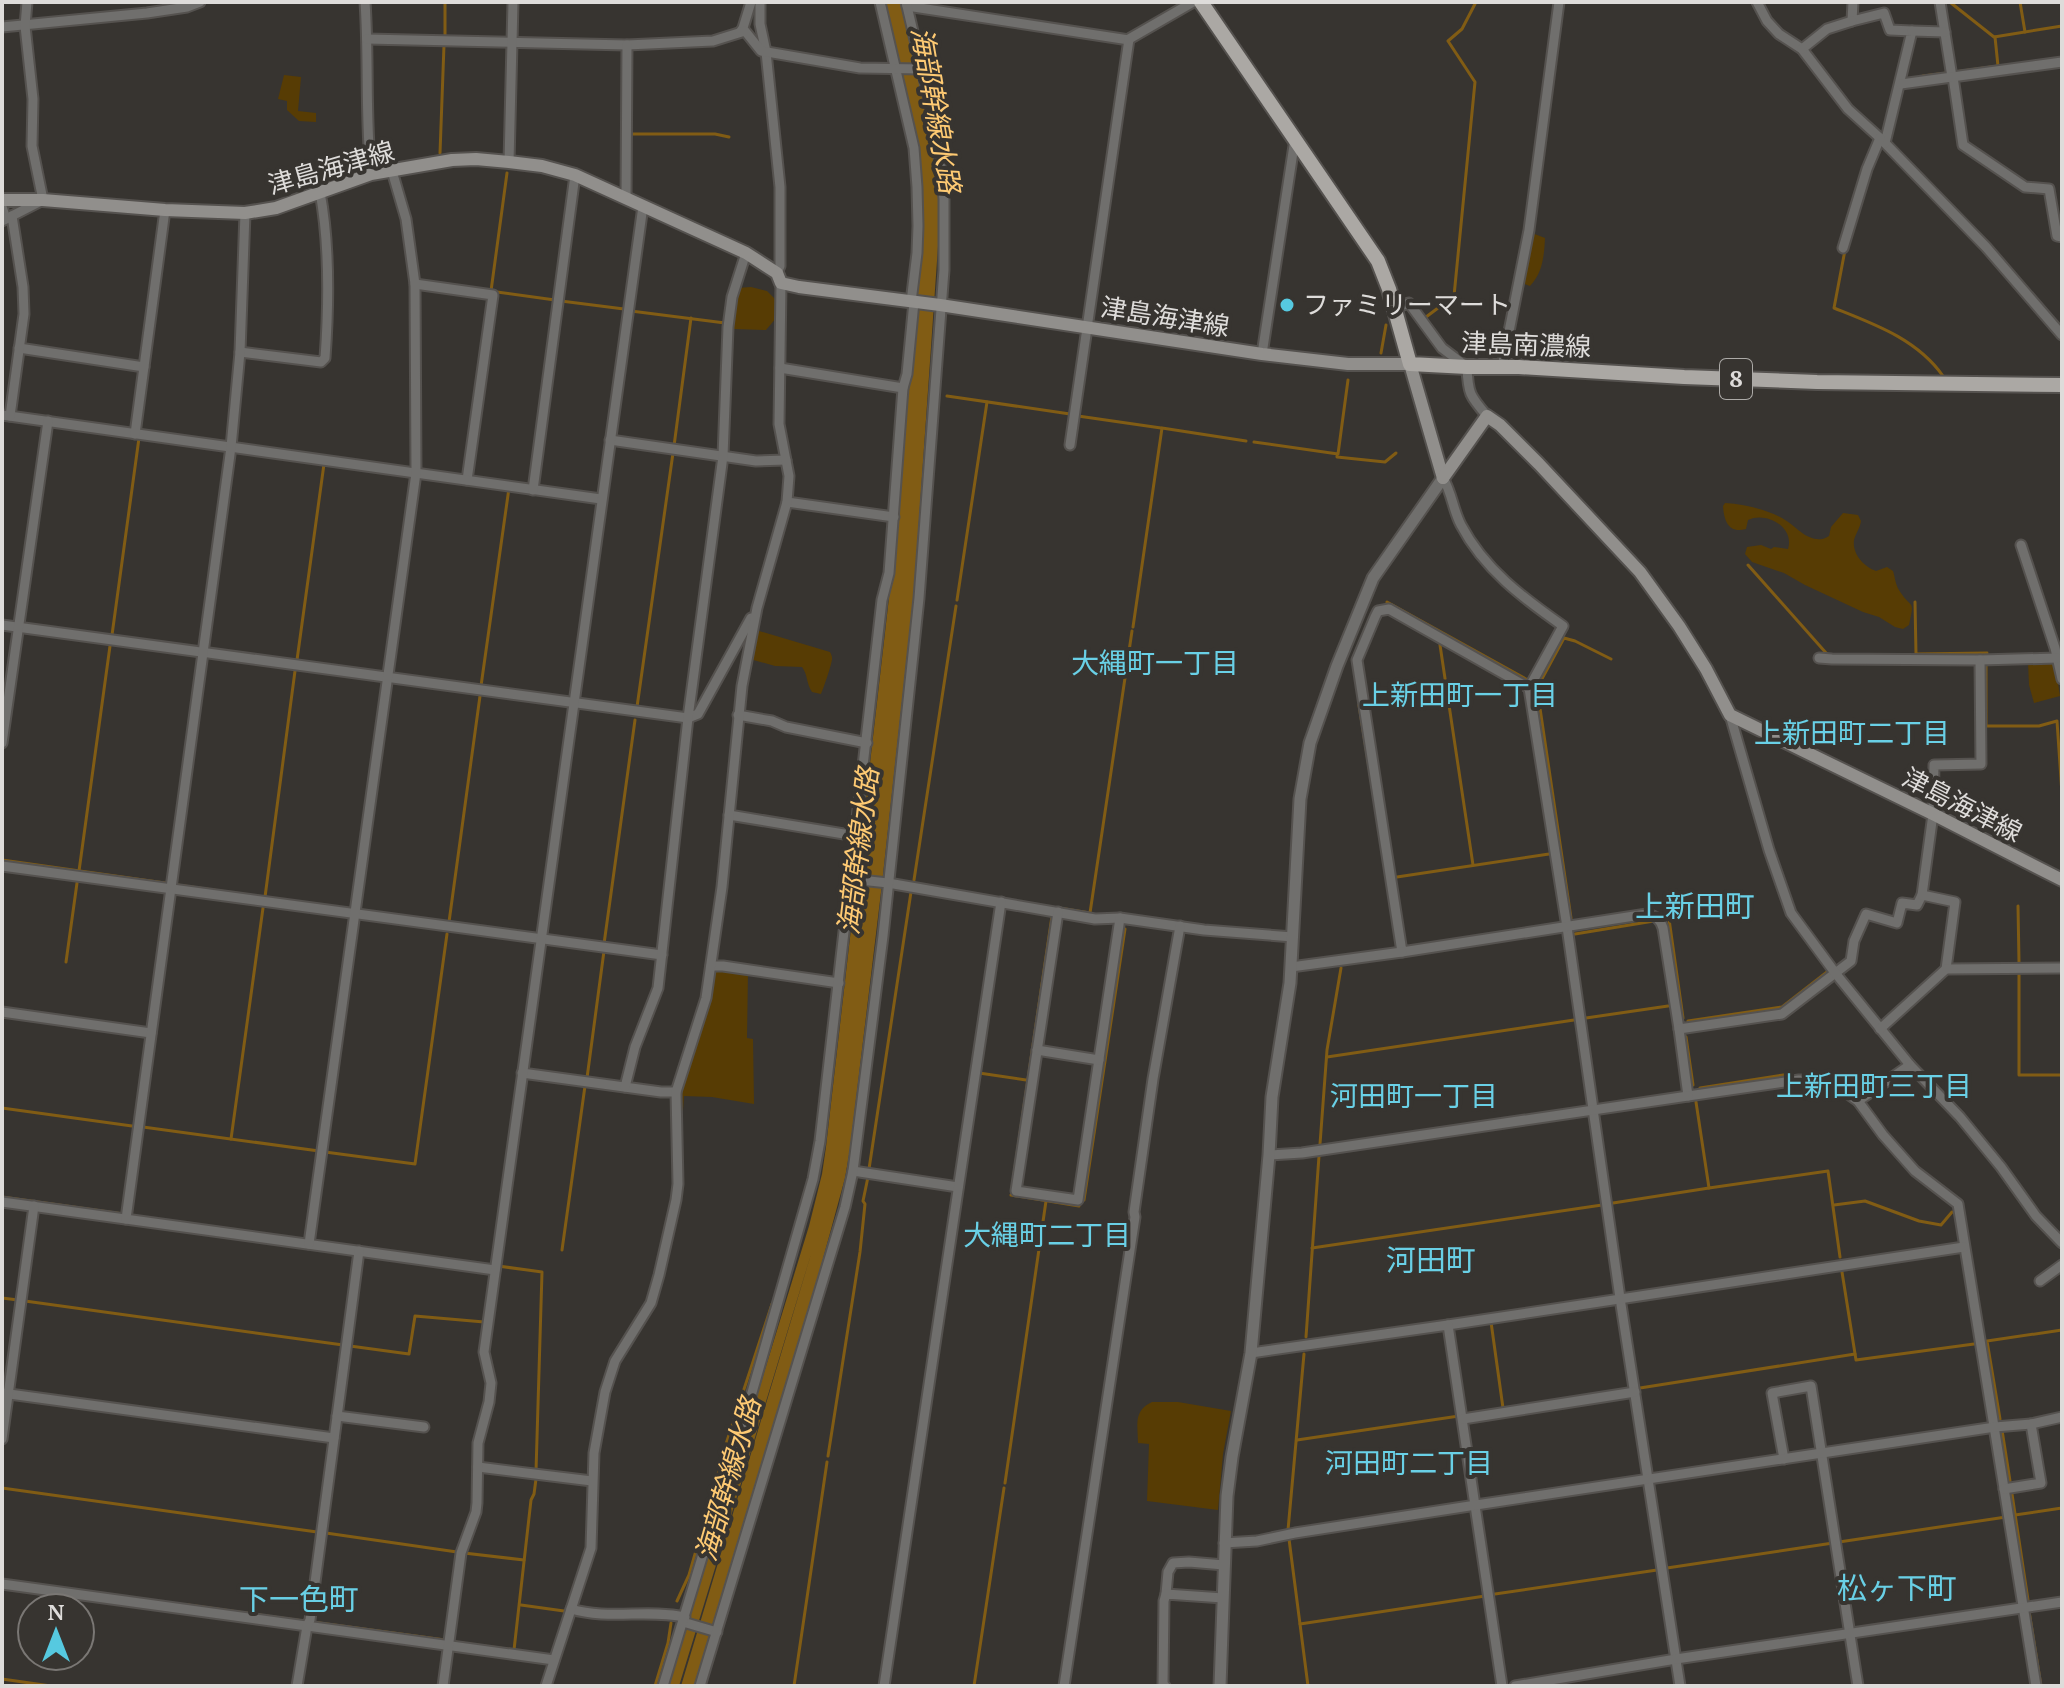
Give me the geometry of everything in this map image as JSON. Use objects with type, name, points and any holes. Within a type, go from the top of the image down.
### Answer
[{"type":"main road","points":[[1201,2],[1378,261],[1443,478]]},
{"type":"main road","name":"津島海津線","points":[[2,200],[245,213],[266,211],[371,174],[452,160],[509,162],[542,166],[575,175],[746,253],[779,278],[799,287],[1262,354],[1348,364],[1410,364]]},
{"type":"main road","name":"津島南濃線","points":[[1410,364],[1802,382],[2062,385]]},
{"type":"main road","points":[[1443,478],[1487,416],[1500,425],[1640,572],[1679,626],[1730,715]]},
{"type":"main road","name":"津島海津線","points":[[1730,715],[2062,880]]},
{"type":"street","points":[[7,219],[43,200],[32,146],[33,99],[25,26],[27,2]]},
{"type":"street","points":[[2,27],[147,7],[187,7],[200,2]]},
{"type":"street","points":[[365,2],[367,136],[371,174]]},
{"type":"street","points":[[509,162],[513,2]]},
{"type":"street","points":[[741,31],[751,2]]},
{"type":"street","points":[[546,1686],[591,1548],[594,1453],[601,1411],[615,1361],[651,1303],[671,1227],[678,1184],[676,1092],[706,998],[722,887],[738,715],[757,608],[787,502],[789,476],[779,424],[780,187],[760,2]]},
{"type":"street","points":[[663,1686],[813,1179],[820,1141],[882,600],[889,573],[917,253],[914,148],[880,2]]},
{"type":"street","points":[[700,1686],[837,1238],[853,1171],[919,598],[932,446],[938,305],[944,270],[944,199],[936,129],[906,4],[1129,40],[1193,2]]},
{"type":"street","points":[[1502,367],[1529,230],[1559,2]]},
{"type":"street","points":[[1757,2],[1767,21],[1779,34],[1802,49],[1848,109],[1986,247],[2062,335]]},
{"type":"street","points":[[1852,21],[1853,2]]},
{"type":"street","points":[[1940,2],[1963,145],[2025,187],[2049,189],[2057,236],[2062,237]]},
{"type":"street","points":[[1802,49],[1827,29],[1884,13],[1890,30],[1945,32]]},
{"type":"street","points":[[367,39],[627,45],[713,41],[745,31],[761,51],[860,68],[920,69]]},
{"type":"street","points":[[1843,248],[1867,169],[1882,141],[1901,84],[1912,31]]},
{"type":"street","points":[[1070,445],[1129,40]]},
{"type":"street","points":[[626,199],[627,45]]},
{"type":"street","points":[[1901,84],[2062,62]]},
{"type":"street","points":[[1262,354],[1295,138]]},
{"type":"street","points":[[309,1244],[416,473],[415,284],[410,240],[392,171]]},
{"type":"street","points":[[533,490],[575,175]]},
{"type":"street","points":[[240,352],[321,362],[325,358],[328,311],[325,220],[320,192]]},
{"type":"street","points":[[443,1686],[461,1553],[476,1512],[478,1443],[491,1383],[484,1352],[643,206]]},
{"type":"street","points":[[2,207],[23,287],[24,314],[6,416],[601,499]]},
{"type":"street","points":[[135,434],[165,210]]},
{"type":"street","points":[[126,1219],[231,447],[240,352],[245,213]]},
{"type":"street","points":[[625,1087],[635,1047],[658,988],[688,718],[723,456],[728,327],[732,297],[746,253]]},
{"type":"street","points":[[415,284],[493,295],[467,480]]},
{"type":"street","points":[[1394,308],[1409,303],[1442,348],[1467,367],[1468,389],[1487,416]]},
{"type":"street","points":[[19,348],[144,367]]},
{"type":"street","points":[[780,368],[903,388]]},
{"type":"street","points":[[2,743],[48,421]]},
{"type":"street","points":[[610,440],[756,461],[786,460]]},
{"type":"street","points":[[1220,1686],[1224,1543],[1232,1457],[1251,1353],[1272,1097],[1291,967],[1300,799],[1313,732],[1373,578],[1443,478],[1450,490],[1459,522],[1488,564],[1522,597],[1563,626],[1529,688],[1680,1686]]},
{"type":"street","points":[[787,502],[894,517]]},
{"type":"street","points":[[2021,545],[2062,679]]},
{"type":"street","points":[[2,625],[688,718],[698,714],[757,608]]},
{"type":"street","points":[[1402,952],[1357,660],[1375,617],[1378,611],[1389,609],[1529,688]]},
{"type":"street","points":[[1819,658],[2057,658]]},
{"type":"street","points":[[1679,1029],[1782,1014],[1851,961],[1854,941],[1866,914],[1897,923],[1902,903],[1917,905],[1922,895],[1933,814],[1934,765],[1981,764],[1980,660]]},
{"type":"street","points":[[738,715],[867,743]]},
{"type":"street","points":[[1730,715],[1769,850],[1791,913],[1880,1029],[1960,1117],[2036,1216],[2062,1243]]},
{"type":"street","points":[[729,815],[856,836]]},
{"type":"street","points":[[2,866],[662,955]]},
{"type":"street","points":[[851,879],[1095,919],[1120,918],[1293,937]]},
{"type":"street","points":[[1880,1029],[1946,969],[1955,902],[1922,895]]},
{"type":"street","points":[[884,1686],[1001,902]]},
{"type":"street","points":[[1058,912],[1016,1191],[1078,1200],[1120,918]]},
{"type":"street","points":[[1291,967],[1647,914],[1654,916],[1663,928],[1688,1096]]},
{"type":"street","points":[[1064,1686],[1153,1079],[1180,926]]},
{"type":"street","points":[[711,966],[839,983]]},
{"type":"street","points":[[1946,969],[2062,968]]},
{"type":"street","points":[[2,1012],[151,1033]]},
{"type":"street","points":[[1037,1050],[1099,1060]]},
{"type":"street","points":[[1858,1101],[1910,1065]]},
{"type":"street","points":[[522,1073],[676,1092]]},
{"type":"street","points":[[1269,1155],[1302,1153],[1799,1080],[1824,1081],[1838,1087],[1858,1101],[1915,1171],[1958,1204],[2036,1686]]},
{"type":"street","points":[[853,1171],[958,1187]]},
{"type":"street","points":[[2,1202],[495,1270]]},
{"type":"street","points":[[2,1439],[5,1393],[34,1206]]},
{"type":"street","points":[[1251,1353],[1964,1247]]},
{"type":"street","points":[[297,1686],[310,1620],[359,1251]]},
{"type":"street","points":[[2040,1281],[2062,1265]]},
{"type":"street","points":[[1448,1325],[1502,1686]]},
{"type":"street","points":[[1784,1459],[1772,1393],[1811,1386],[1858,1686]]},
{"type":"street","points":[[1463,1419],[1635,1392]]},
{"type":"street","points":[[5,1393],[334,1438]]},
{"type":"street","points":[[337,1416],[424,1427]]},
{"type":"street","points":[[1224,1543],[1257,1541],[2062,1417]]},
{"type":"street","points":[[2004,1489],[2041,1483],[2031,1424]]},
{"type":"street","points":[[478,1467],[592,1481]]},
{"type":"street","points":[[1165,1686],[1164,1601],[1168,1572],[1173,1563],[1224,1565]]},
{"type":"street","points":[[2,1584],[554,1660]]},
{"type":"street","points":[[1166,1594],[1223,1598]]},
{"type":"street","points":[[1515,1686],[2062,1602]]},
{"type":"street","points":[[571,1609],[589,1614],[669,1613],[715,1631]]},
{"type":"shaded area","points":[[882,2],[901,2],[932,142],[939,189],[939,232],[914,592],[850,1149],[818,1277],[694,1686],[681,1686],[812,1251],[679,1686],[668,1686],[809,1226],[826,1147],[890,589],[894,578],[908,386],[912,377],[921,226],[920,184]]},
{"type":"shaded area","points":[[284,75],[301,77],[298,111],[316,113],[316,122],[299,121],[287,110],[287,101],[278,99]]},
{"type":"shaded area","points":[[1532,233],[1545,238],[1540,269],[1530,286],[1522,283]]},
{"type":"shaded area","points":[[737,288],[767,291],[777,301],[777,317],[766,330],[734,329],[730,326]]},
{"type":"shaded area","points":[[1725,503],[1767,512],[1785,520],[1807,536],[1819,539],[1829,536],[1831,527],[1843,513],[1858,515],[1861,521],[1854,540],[1857,555],[1876,571],[1887,567],[1893,571],[1899,590],[1912,607],[1909,625],[1903,629],[1895,627],[1784,573],[1752,562],[1745,554],[1747,547],[1761,545],[1771,549],[1788,549],[1787,534],[1777,523],[1763,518],[1748,520],[1746,529],[1731,528],[1724,516]]},
{"type":"shaded area","points":[[756,630],[830,652],[832,660],[821,694],[812,692],[802,667],[775,666],[750,659]]},
{"type":"shaded area","points":[[2028,662],[2055,664],[2060,696],[2034,703]]},
{"type":"shaded area","points":[[720,969],[748,972],[747,1038],[753,1039],[754,1104],[684,1096],[683,1110],[679,1114],[679,1094],[712,976]]},
{"type":"shaded area","points":[[1152,1402],[1178,1402],[1231,1411],[1218,1510],[1147,1501],[1149,1444],[1138,1443],[1137,1424],[1139,1414]]},
{"type":"waterway","points":[[445,2],[445,37]]},
{"type":"waterway","points":[[1426,317],[1454,296],[1475,82],[1448,41],[1462,29],[1476,2]]},
{"type":"waterway","points":[[2020,2],[2025,32]]},
{"type":"waterway","points":[[1951,3],[1994,37],[2062,26]]},
{"type":"waterway","points":[[1955,72],[1998,66],[1995,37]]},
{"type":"waterway","points":[[440,153],[444,45]]},
{"type":"waterway","points":[[1923,76],[1947,73]]},
{"type":"waterway","points":[[631,134],[715,134],[729,137]]},
{"type":"waterway","points":[[491,291],[507,173]]},
{"type":"waterway","points":[[1845,250],[1834,308],[1908,342],[1943,376]]},
{"type":"waterway","points":[[497,292],[555,300]]},
{"type":"waterway","points":[[561,301],[624,309]]},
{"type":"waterway","points":[[631,311],[725,323]]},
{"type":"waterway","points":[[674,446],[691,318]]},
{"type":"waterway","points":[[1381,353],[1386,325]]},
{"type":"waterway","points":[[1254,442],[1338,454],[1348,380]]},
{"type":"waterway","points":[[947,396],[1070,414]]},
{"type":"waterway","points":[[957,600],[987,402]]},
{"type":"waterway","points":[[1078,416],[1161,428]]},
{"type":"waterway","points":[[1133,627],[1162,428],[1246,441]]},
{"type":"waterway","points":[[112,635],[139,438]]},
{"type":"waterway","points":[[637,707],[673,453]]},
{"type":"waterway","points":[[1337,456],[1385,462],[1396,453]]},
{"type":"waterway","points":[[297,660],[324,464]]},
{"type":"waterway","points":[[481,686],[509,488]]},
{"type":"waterway","points":[[1748,565],[1827,654]]},
{"type":"waterway","points":[[1387,602],[1526,679]]},
{"type":"waterway","points":[[1915,602],[1916,654],[1987,653]]},
{"type":"waterway","points":[[914,880],[956,606]]},
{"type":"waterway","points":[[1059,908],[1090,913],[1132,631]]},
{"type":"waterway","points":[[1571,918],[1537,688],[1564,638],[1611,659]]},
{"type":"waterway","points":[[1440,645],[1473,865]]},
{"type":"waterway","points":[[79,871],[110,646]]},
{"type":"waterway","points":[[1986,664],[1986,726],[2039,726],[2057,721],[2062,794]]},
{"type":"waterway","points":[[265,897],[295,671]]},
{"type":"waterway","points":[[449,922],[480,696]]},
{"type":"waterway","points":[[1359,705],[1387,879]]},
{"type":"waterway","points":[[602,943],[635,720]]},
{"type":"waterway","points":[[1397,877],[1549,854]]},
{"type":"waterway","points":[[2,860],[165,883]]},
{"type":"waterway","points":[[66,962],[77,883]]},
{"type":"waterway","points":[[177,885],[277,899]]},
{"type":"waterway","points":[[869,1169],[911,892]]},
{"type":"waterway","points":[[2018,906],[2019,962]]},
{"type":"waterway","points":[[231,1139],[263,908]]},
{"type":"waterway","points":[[1012,1188],[1052,916]]},
{"type":"waterway","points":[[1669,919],[1683,1018]]},
{"type":"waterway","points":[[1575,934],[1654,921]]},
{"type":"waterway","points":[[1084,1200],[1125,929]]},
{"type":"waterway","points":[[325,1152],[415,1164],[447,934]]},
{"type":"waterway","points":[[587,1078],[604,951]]},
{"type":"waterway","points":[[1320,1144],[1327,1050],[1341,968]]},
{"type":"waterway","points":[[1688,1021],[1782,1007],[1827,972]]},
{"type":"waterway","points":[[2019,975],[2019,1075],[2062,1075]]},
{"type":"waterway","points":[[1586,1018],[1668,1006]]},
{"type":"waterway","points":[[1327,1057],[1574,1020]]},
{"type":"waterway","points":[[1686,1037],[1693,1085]]},
{"type":"waterway","points":[[979,1073],[1026,1080]]},
{"type":"waterway","points":[[1700,1088],[1790,1074]]},
{"type":"waterway","points":[[562,1250],[585,1086]]},
{"type":"waterway","points":[[1696,1102],[1709,1188],[1828,1171],[1840,1257]]},
{"type":"waterway","points":[[2,1108],[132,1126]]},
{"type":"waterway","points":[[143,1127],[319,1151]]},
{"type":"waterway","points":[[1306,1337],[1319,1156]]},
{"type":"waterway","points":[[828,1456],[860,1252],[863,1201],[868,1177]]},
{"type":"waterway","points":[[1613,1203],[1709,1188]]},
{"type":"waterway","points":[[1011,1195],[1079,1206]]},
{"type":"waterway","points":[[2,1197],[123,1214]]},
{"type":"waterway","points":[[1005,1483],[1046,1201]]},
{"type":"waterway","points":[[1834,1205],[1865,1201],[1919,1221],[1941,1225],[1952,1212]]},
{"type":"waterway","points":[[1312,1248],[1602,1205]]},
{"type":"waterway","points":[[498,1266],[542,1272],[536,1471]]},
{"type":"waterway","points":[[1842,1272],[1856,1360],[1974,1344]]},
{"type":"waterway","points":[[2,1298],[18,1300]]},
{"type":"waterway","points":[[25,1301],[343,1345]]},
{"type":"waterway","name":"海部幹線水路","points":[[726,1444],[772,1304]]},
{"type":"waterway","points":[[350,1346],[409,1354],[415,1316],[484,1322]]},
{"type":"waterway","points":[[1491,1322],[1503,1408]]},
{"type":"waterway","points":[[2000,1419],[1987,1341],[2062,1330]]},
{"type":"waterway","points":[[1288,1530],[1304,1354]]},
{"type":"waterway","points":[[1640,1388],[1855,1354]]},
{"type":"waterway","points":[[1465,1414],[1485,1411]]},
{"type":"waterway","points":[[1297,1440],[1459,1416]]},
{"type":"waterway","points":[[2002,1430],[2010,1481]]},
{"type":"waterway","name":"海部幹線水路","points":[[677,1601],[689,1575],[724,1453]]},
{"type":"waterway","points":[[794,1686],[827,1462]]},
{"type":"waterway","points":[[454,1642],[514,1650],[536,1479]]},
{"type":"waterway","points":[[2,1488],[317,1532]]},
{"type":"waterway","points":[[974,1686],[1004,1488]]},
{"type":"waterway","points":[[2012,1494],[2028,1600]]},
{"type":"waterway","points":[[2015,1515],[2062,1508]]},
{"type":"waterway","points":[[1839,1542],[2006,1517]]},
{"type":"waterway","points":[[326,1533],[457,1552]]},
{"type":"waterway","points":[[1289,1539],[1308,1686]]},
{"type":"waterway","points":[[1667,1568],[1833,1543]]},
{"type":"waterway","points":[[464,1553],[524,1560]]},
{"type":"waterway","points":[[1495,1594],[1657,1570]]},
{"type":"waterway","points":[[1300,1624],[1485,1596]]},
{"type":"waterway","points":[[188,1605],[303,1621]]},
{"type":"waterway","points":[[521,1605],[564,1611]]},
{"type":"waterway","points":[[2029,1611],[2041,1686]]},
{"type":"waterway","points":[[312,1622],[445,1640]]},
{"type":"waterway","points":[[655,1686],[671,1623]]},
{"type":"waterway","points":[[2,1679],[51,1686]]},
{"type":"place","name":"ファミリーマート","points":[[1287,305]]},
{"type":"district","name":"大縄町一丁目","points":[[1155,663]]},
{"type":"district","name":"上新田町一丁目","points":[[1460,695]]},
{"type":"district","name":"上新田町二丁目","points":[[1852,733]]},
{"type":"district","name":"上新田町","points":[[1695,907]]},
{"type":"district","name":"上新田町三丁目","points":[[1874,1086]]},
{"type":"district","name":"河田町一丁目","points":[[1414,1096]]},
{"type":"district","name":"大縄町二丁目","points":[[1047,1235]]},
{"type":"district","name":"河田町","points":[[1431,1261]]},
{"type":"district","name":"河田町二丁目","points":[[1409,1463]]},
{"type":"district","name":"松ヶ下町","points":[[1897,1589]]},
{"type":"district","name":"下一色町","points":[[299,1600]]}]
